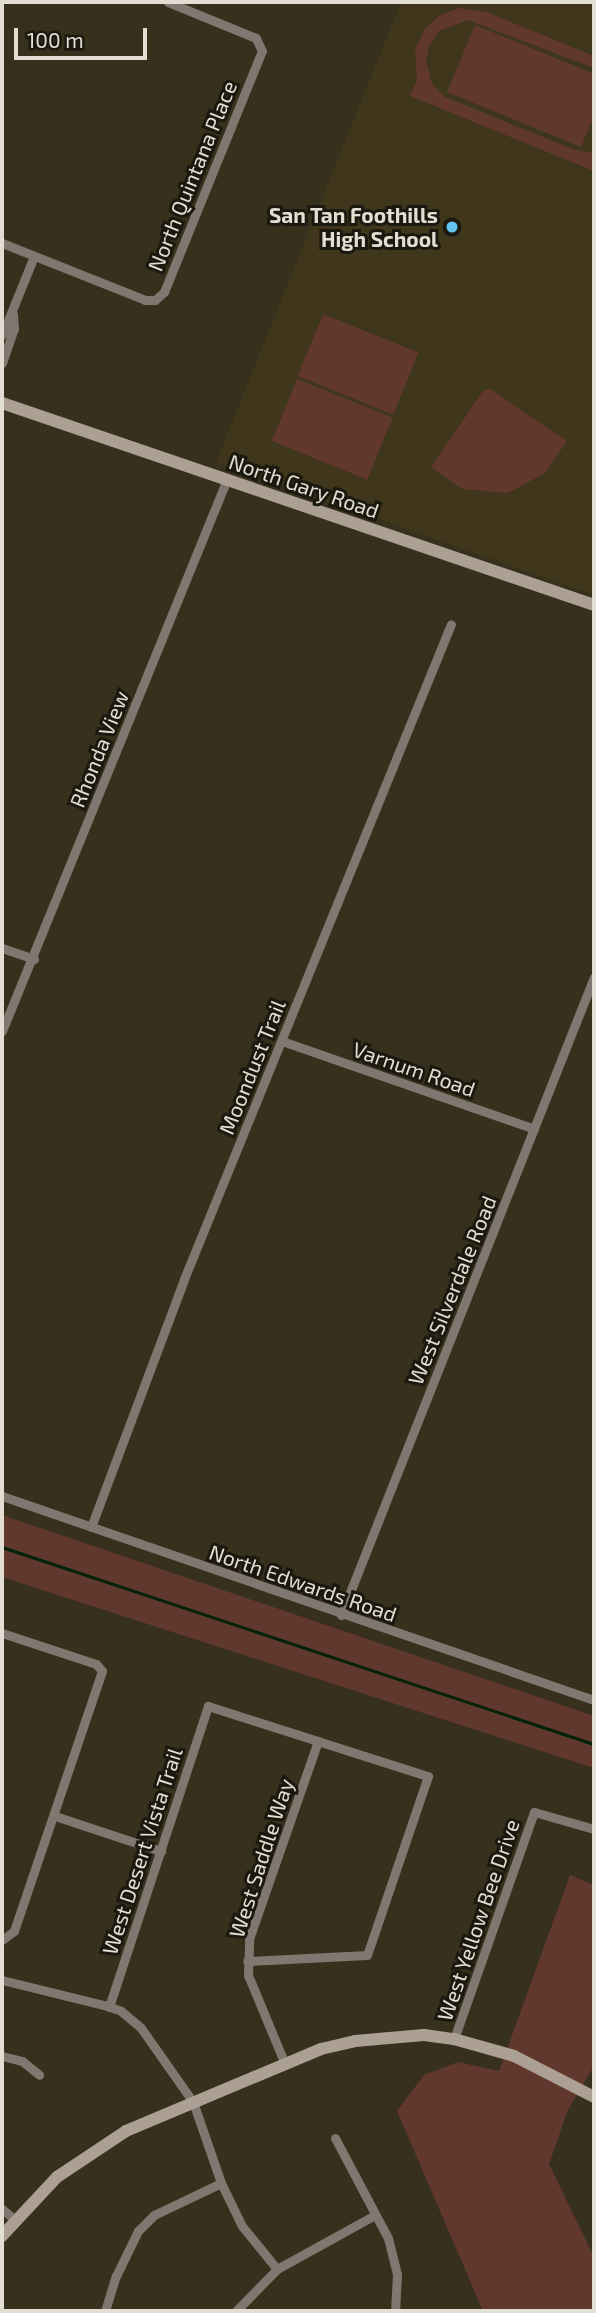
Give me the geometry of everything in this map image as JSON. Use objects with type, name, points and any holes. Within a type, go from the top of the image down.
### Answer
[{"type":"street","name":"North Quintana Place","points":[[2,243],[145,300],[155,300],[164,292],[262,51],[256,38],[168,2]]},
{"type":"street","points":[[2,335],[13,314],[34,256]]},
{"type":"street","points":[[2,363],[14,330],[13,314]]},
{"type":"street","name":"North Gary Road","points":[[2,403],[594,605]]},
{"type":"street","name":"Rhonda View","points":[[2,1031],[34,959],[227,479]]},
{"type":"street","name":"Moondust Trail","points":[[91,1527],[139,1394],[451,624]]},
{"type":"street","points":[[2,948],[34,959]]},
{"type":"street","name":"West Silverdale Road","points":[[341,1615],[594,977]]},
{"type":"street","name":"Varnum Road","points":[[282,1041],[534,1129]]},
{"type":"street","name":"North Edwards Road","points":[[2,1496],[594,1700]]},
{"type":"street","points":[[2,1633],[96,1664],[102,1671],[14,1931],[2,1940]]},
{"type":"street","name":"West Desert Vista Trail","points":[[109,2007],[208,1706],[318,1741]]},
{"type":"street","points":[[247,1961],[367,1955],[428,1776],[318,1741]]},
{"type":"street","name":"West Saddle Way","points":[[285,2064],[255,1994],[247,1961],[249,1939],[318,1741]]},
{"type":"street","name":"West Yellow Bee Drive","points":[[454,2039],[534,1812],[594,1829]]},
{"type":"street","points":[[55,1816],[160,1851]]},
{"type":"street","points":[[2,1980],[109,2007],[141,2028],[193,2102],[221,2183],[242,2227],[277,2269]]},
{"type":"street","points":[[2,2235],[14,2219],[57,2178],[102,2146],[193,2102],[321,2049],[382,2037],[454,2039],[514,2056],[594,2097]]},
{"type":"street","points":[[2,2056],[22,2061],[39,2076]]},
{"type":"street","points":[[335,2138],[393,2255],[395,2311]]},
{"type":"street","points":[[105,2311],[116,2276],[138,2231],[154,2215],[221,2183]]},
{"type":"street","points":[[2,2209],[14,2219]]},
{"type":"street","points":[[236,2311],[277,2269],[375,2215]]},
{"type":"shaded area","name":"San Tan Foothills High School","points":[[401,2],[594,2],[594,595],[216,462]]},
{"type":"shaded area","points":[[459,8],[487,12],[594,56],[594,68],[468,20],[439,31],[429,46],[426,61],[432,84],[445,97],[575,150],[594,153],[594,171],[410,96],[417,79],[415,51],[424,30],[440,15]]},
{"type":"shaded area","points":[[475,25],[594,74],[594,115],[581,147],[447,92]]},
{"type":"shaded area","points":[[323,314],[418,353],[393,415],[298,376]]},
{"type":"shaded area","points":[[297,379],[392,418],[367,480],[272,441]]},
{"type":"shaded area","points":[[490,389],[567,441],[545,473],[508,493],[462,489],[431,467],[483,391]]},
{"type":"shaded area","points":[[2,1515],[594,1716],[594,1768],[2,1577]]},
{"type":"shaded area","points":[[570,1875],[594,1885],[594,2066],[568,2110],[549,2164],[594,2257],[594,2311],[483,2311],[397,2111],[424,2075],[458,2062],[499,2071]]},
{"type":"waterway","points":[[2,1547],[594,1744]]},
{"type":"place","name":"San Tan Foothills High School","points":[[452,227]]}]
